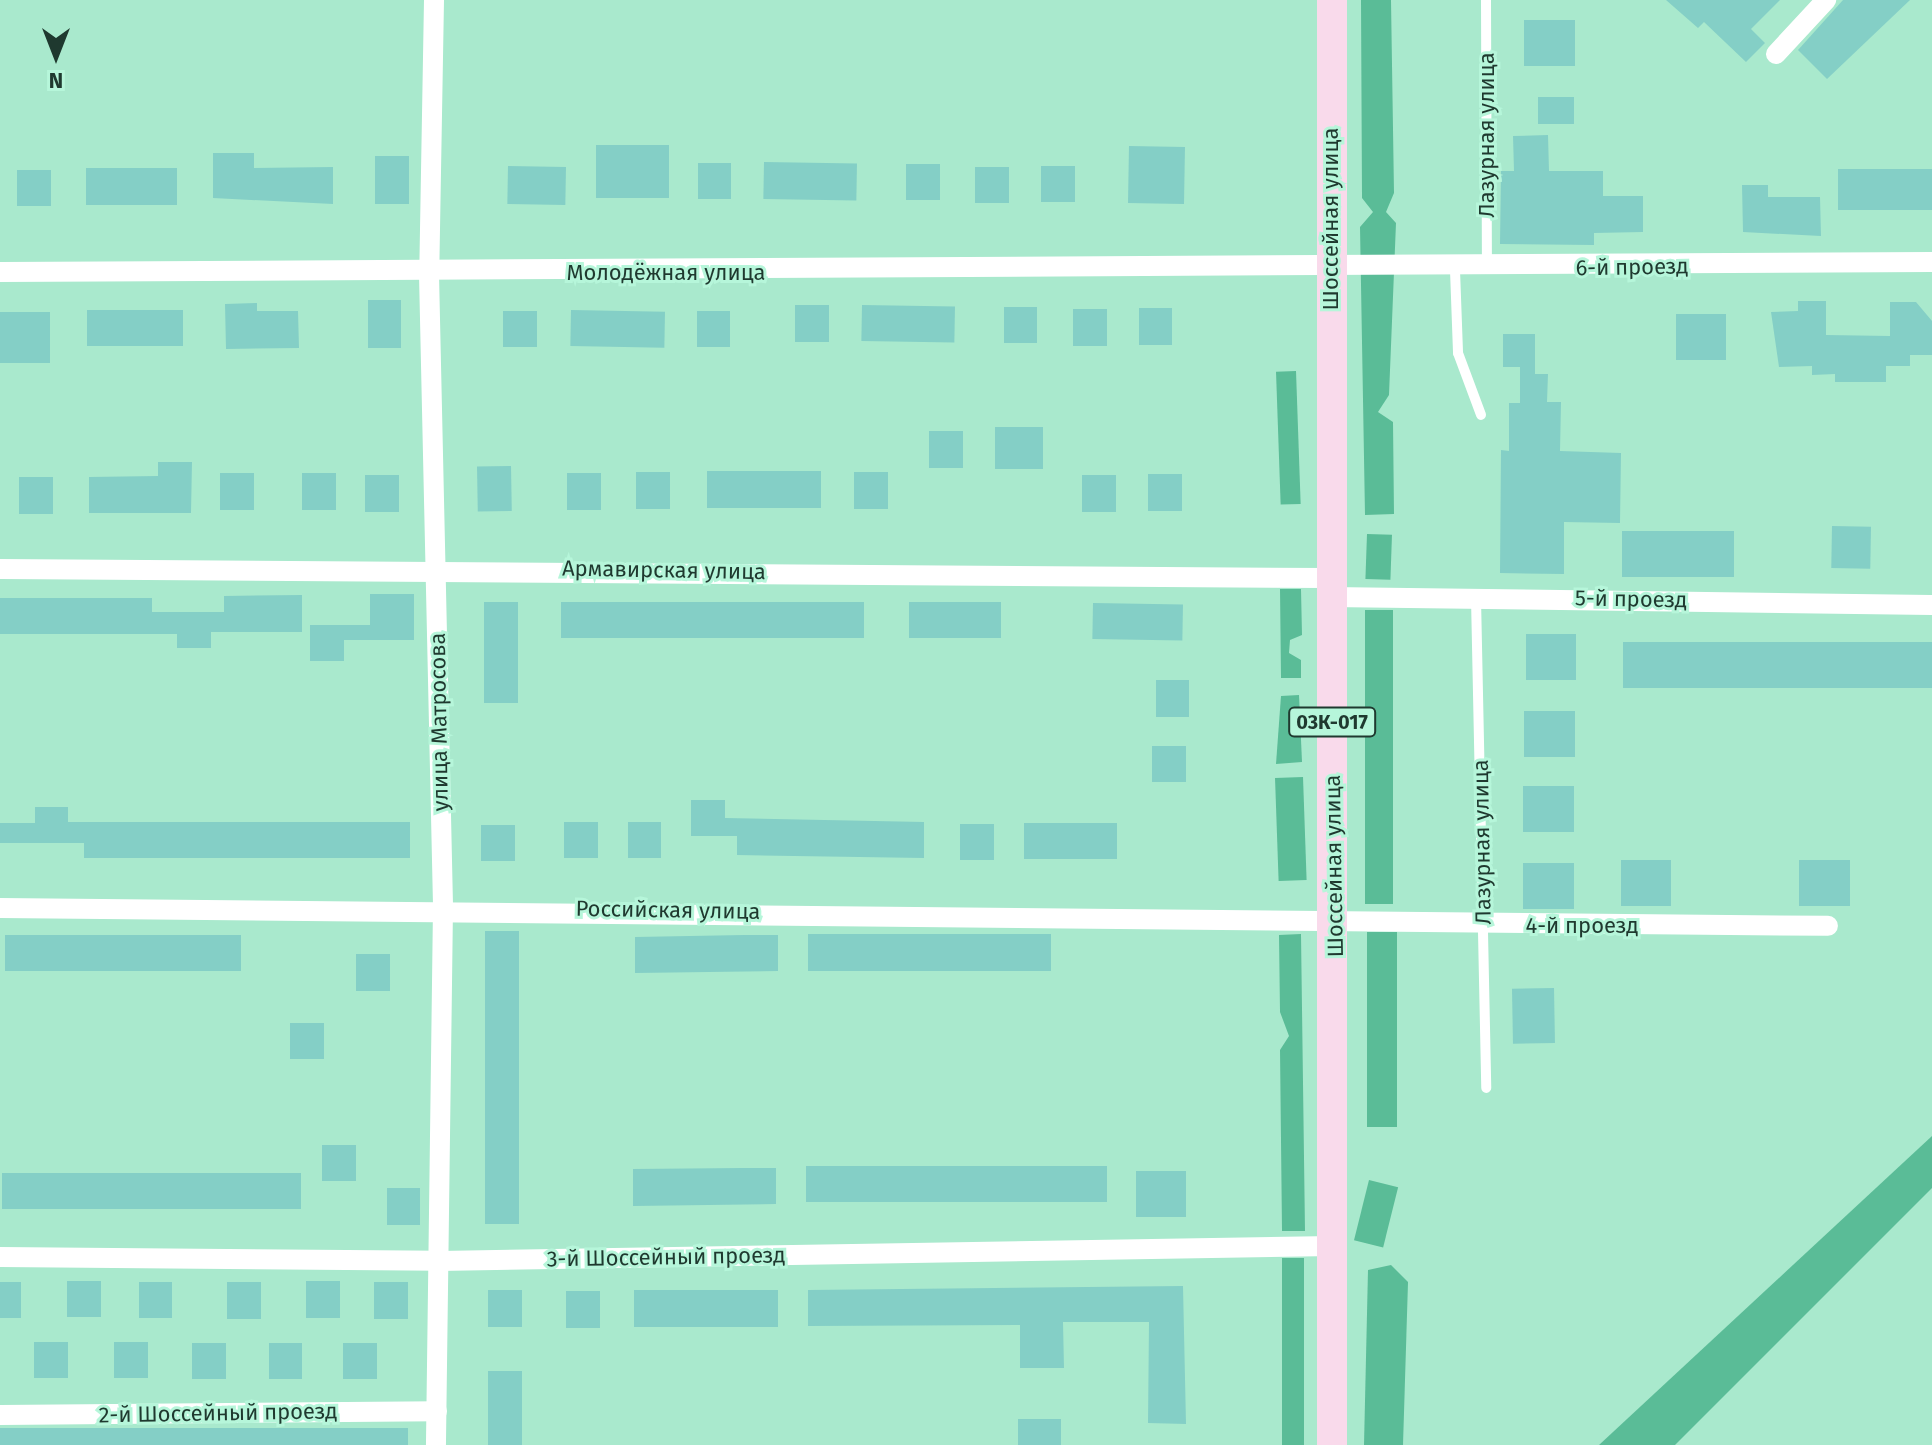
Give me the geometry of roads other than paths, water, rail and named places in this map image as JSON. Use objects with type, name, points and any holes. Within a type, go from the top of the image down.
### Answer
[{"type":"main road","name":"Шоссейная улица","points":[[1332,0],[1329,587],[1336,917],[1332,1445]]},
{"type":"street","name":"улица Матросова","points":[[434,0],[429,274],[443,907],[436,1445]]},
{"type":"street","points":[[1776,54],[1826,0]]},
{"type":"street","name":"6-й проезд","points":[[1331,269],[1487,270],[1932,262]]},
{"type":"street","name":"Молодёжная улица","points":[[0,272],[429,274],[1331,269]]},
{"type":"street","name":"Армавирская улица","points":[[0,569],[435,568],[1329,587]]},
{"type":"street","name":"5-й проезд","points":[[1329,587],[1476,596],[1932,605]]},
{"type":"street","name":"Российская улица","points":[[0,908],[443,907],[1336,917]]},
{"type":"street","name":"4-й проезд","points":[[1336,917],[1484,926],[1828,926]]},
{"type":"street","name":"3-й Шоссейный проезд","points":[[0,1257],[439,1261],[1333,1246]]},
{"type":"street","name":"2-й Шоссейный проезд","points":[[0,1415],[437,1411]]},
{"type":"lane","name":"Лазурная улица","points":[[1486,0],[1487,270]]},
{"type":"lane","points":[[1455,270],[1458,353],[1481,415]]},
{"type":"lane","name":"Лазурная улица","points":[[1476,596],[1486,1088]]}]
